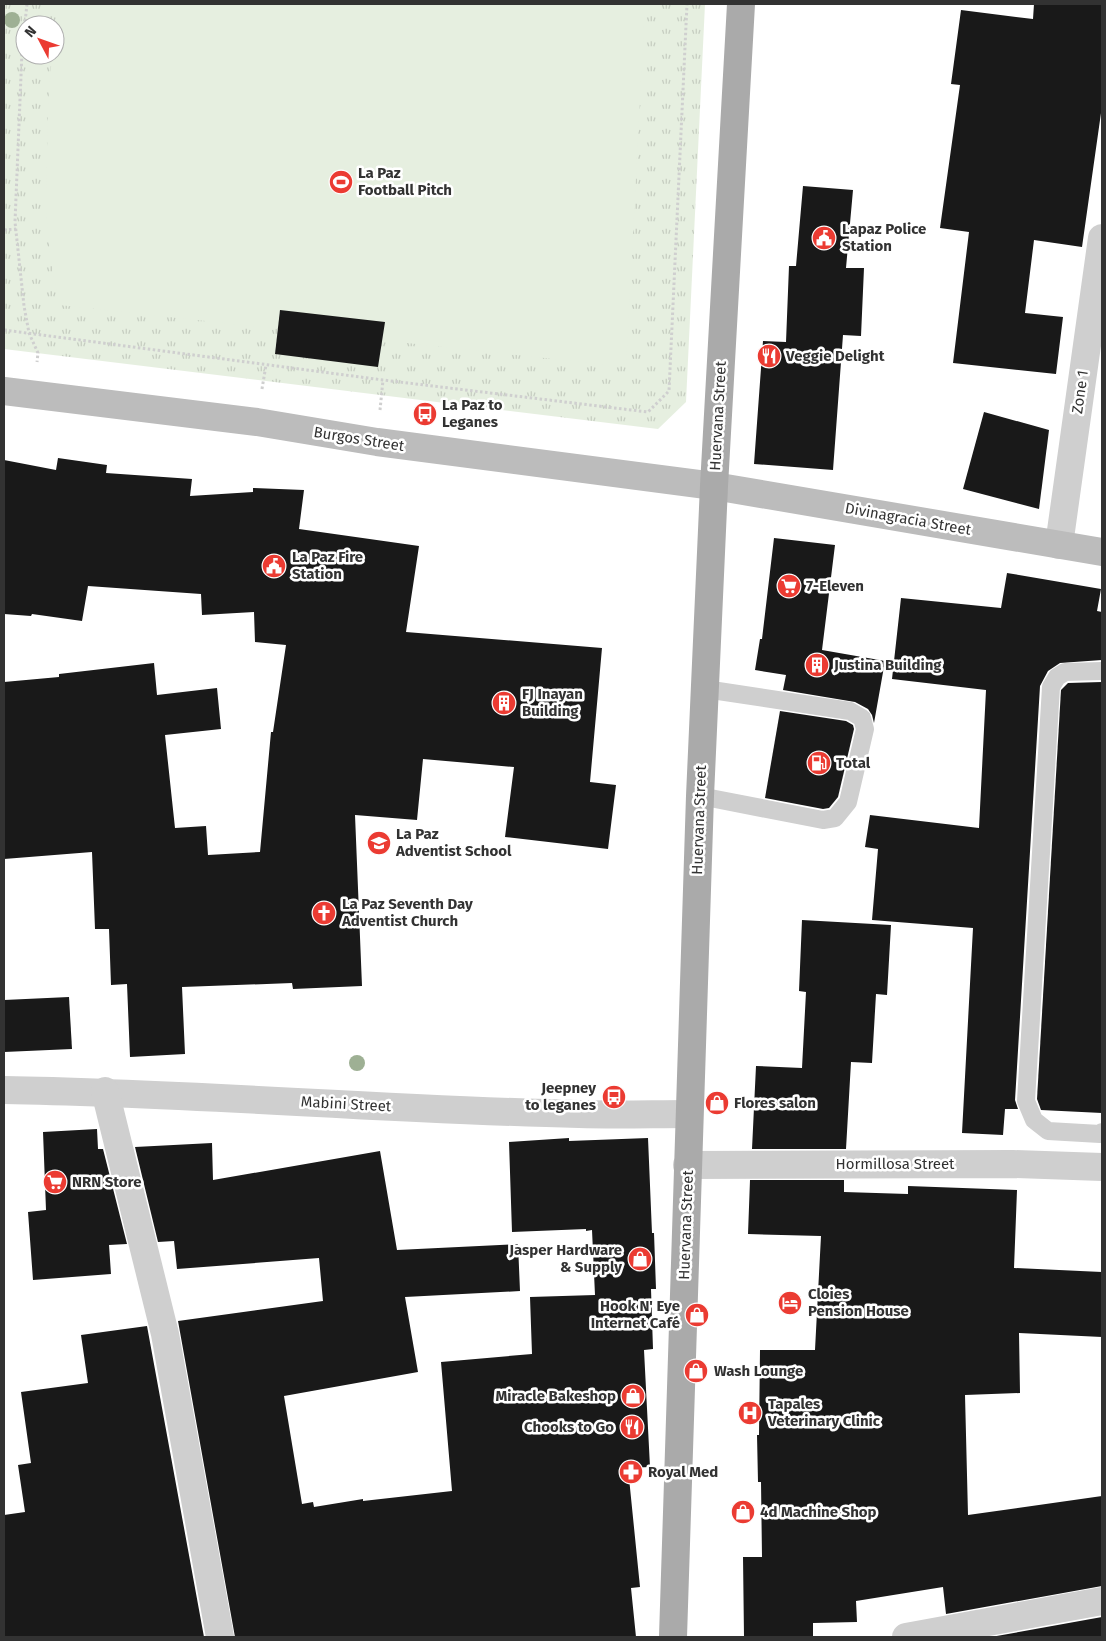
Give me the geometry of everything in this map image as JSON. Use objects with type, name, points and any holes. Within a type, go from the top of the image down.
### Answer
[{"type":"main road","name":"Huervana Street","points":[[672,1637],[704,689],[741,4]]},
{"type":"main road","name":"Burgos Street","points":[[4,391],[258,422],[377,442],[714,486]]},
{"type":"main road","name":"Divinagracia Street","points":[[714,486],[1102,552]]},
{"type":"street","name":"Zone 1","points":[[1059,545],[1102,238]]},
{"type":"street","name":"Mabini Street","points":[[4,1090],[105,1091],[340,1104],[579,1114],[689,1114]]},
{"type":"street","points":[[105,1091],[165,1334],[220,1637]]},
{"type":"street","name":"Hormillosa Street","points":[[687,1165],[1013,1164],[1102,1167]]},
{"type":"street","points":[[906,1637],[1102,1601]]},
{"type":"lane","points":[[1102,672],[1065,672],[1057,678],[1051,687],[1026,1101],[1034,1120],[1048,1131],[1100,1134],[1102,1132]]},
{"type":"lane","points":[[700,796],[824,820],[834,818],[848,802],[865,729],[862,718],[850,711],[704,689]]},
{"type":"path","points":[[27,4],[22,51],[16,173],[16,229],[29,334]]},
{"type":"path","points":[[4,330],[383,380],[648,412],[669,391],[687,4]]},
{"type":"path","points":[[4,230],[16,229]]},
{"type":"green space","name":"La Paz Football Pitch","points":[[4,4],[705,4],[686,402],[658,429],[4,349]]},
{"type":"green space","name":"La Paz Football Pitch","points":[[60,4],[645,4],[626,367],[59,305],[50,256],[46,209],[48,105],[51,65],[65,65],[65,15],[58,15]]},
{"type":"building","points":[[1034,4],[1102,4],[1102,106],[1082,247],[1034,240],[1025,313],[1063,317],[1056,374],[953,363],[969,232],[940,228],[960,85],[951,84],[961,10],[1033,19]]},
{"type":"building","points":[[803,186],[853,190],[846,268],[864,268],[861,336],[843,335],[833,470],[754,464],[763,341],[786,342],[789,266],[796,266]]},
{"type":"building","points":[[280,310],[385,322],[378,367],[275,354]]},
{"type":"building","points":[[984,412],[1049,430],[1039,509],[963,489]]},
{"type":"building","points":[[58,458],[107,465],[106,473],[192,479],[190,496],[253,492],[253,488],[304,490],[299,529],[419,546],[406,632],[602,648],[590,782],[616,785],[608,849],[505,837],[514,767],[423,759],[417,820],[355,815],[362,986],[293,989],[292,983],[182,987],[185,1054],[130,1057],[127,984],[111,985],[109,929],[95,929],[92,852],[4,859],[4,682],[59,677],[59,674],[154,663],[157,695],[217,688],[221,729],[165,735],[175,828],[206,826],[208,855],[260,852],[271,732],[273,732],[286,645],[255,642],[254,612],[202,615],[201,594],[88,586],[82,621],[32,614],[31,616],[4,614],[4,460],[56,470]]},
{"type":"building","points":[[774,538],[835,545],[822,650],[885,661],[874,723],[868,709],[855,702],[783,690],[786,675],[755,670],[760,639],[762,639]]},
{"type":"building","points":[[1007,573],[1101,589],[1097,611],[1102,612],[1102,660],[1060,663],[1048,671],[1040,686],[1015,1100],[1018,1109],[1005,1109],[1003,1135],[962,1133],[973,928],[872,920],[878,849],[865,847],[870,815],[979,828],[986,690],[892,679],[901,598],[1001,608]]},
{"type":"building","points":[[1102,682],[1102,1113],[1041,1110],[1037,1099],[1061,690],[1068,683]]},
{"type":"building","name":"Total","points":[[780,711],[846,721],[853,725],[854,729],[838,797],[829,808],[823,809],[765,798]]},
{"type":"building","points":[[802,920],[891,925],[887,995],[876,994],[872,1063],[851,1062],[846,1149],[752,1149],[756,1066],[802,1068],[806,992],[799,991]]},
{"type":"building","points":[[69,997],[72,1049],[4,1052],[4,1000]]},
{"type":"building","points":[[97,1129],[98,1149],[103,1149],[127,1244],[109,1245],[111,1274],[33,1280],[28,1212],[46,1210],[43,1132]]},
{"type":"building","points":[[569,1138],[569,1141],[648,1138],[656,1289],[651,1289],[653,1349],[644,1350],[650,1467],[628,1468],[640,1587],[631,1588],[636,1637],[235,1637],[178,1321],[323,1301],[319,1258],[177,1269],[174,1241],[158,1242],[135,1147],[212,1143],[213,1180],[380,1151],[397,1250],[518,1244],[520,1291],[405,1297],[418,1372],[284,1396],[302,1504],[313,1502],[314,1507],[363,1499],[363,1501],[452,1491],[441,1362],[532,1354],[530,1297],[595,1295],[592,1230],[512,1232],[509,1142]]},
{"type":"building","points":[[750,1180],[844,1180],[844,1192],[908,1194],[908,1186],[1017,1190],[1014,1268],[1102,1272],[1102,1337],[1019,1333],[1020,1393],[965,1395],[968,1515],[1102,1496],[1102,1586],[946,1614],[943,1587],[856,1601],[857,1622],[813,1623],[813,1636],[744,1637],[743,1557],[762,1557],[761,1482],[758,1482],[757,1435],[759,1435],[760,1350],[815,1350],[821,1236],[748,1234]]},
{"type":"building","points":[[147,1326],[204,1637],[4,1637],[4,1515],[25,1512],[18,1465],[31,1463],[21,1392],[88,1383],[81,1335]]},
{"type":"building","points":[[1102,1617],[1102,1637],[991,1637]]},
{"type":"place","name":"La Paz Football Pitch","points":[[341,182]]},
{"type":"place","name":"Lapaz Police Station","points":[[824,238]]},
{"type":"place","name":"Veggie Delight","points":[[769,356]]},
{"type":"place","name":"La Paz to Leganes","points":[[425,414]]},
{"type":"place","name":"La Paz Fire Station","points":[[274,566]]},
{"type":"place","name":"7-Eleven","points":[[789,586]]},
{"type":"place","name":"Justina Building","points":[[817,665]]},
{"type":"place","name":"FJ Inayan Building","points":[[504,703]]},
{"type":"place","name":"Total","points":[[819,763]]},
{"type":"place","name":"La Paz Adventist School","points":[[379,843]]},
{"type":"place","name":"La Paz Seventh Day Adventist Church","points":[[324,913]]},
{"type":"place","name":"Jeepney to leganes","points":[[614,1097]]},
{"type":"place","name":"Flores salon","points":[[717,1103]]},
{"type":"place","name":"NRN Store","points":[[55,1182]]},
{"type":"place","name":"Jasper Hardware & Supply","points":[[640,1259]]},
{"type":"place","name":"Cloies Pension House","points":[[790,1303]]},
{"type":"place","name":"Hook N' Eye Internet Café","points":[[697,1315]]},
{"type":"place","name":"Wash Lounge","points":[[696,1371]]},
{"type":"place","name":"Miracle Bakeshop","points":[[633,1396]]},
{"type":"place","name":"Tapales Veterinary Clinic","points":[[750,1413]]},
{"type":"place","name":"Chooks to Go","points":[[632,1427]]},
{"type":"place","name":"Royal Med","points":[[631,1472]]},
{"type":"place","name":"4d Machine Shop","points":[[743,1512]]}]
